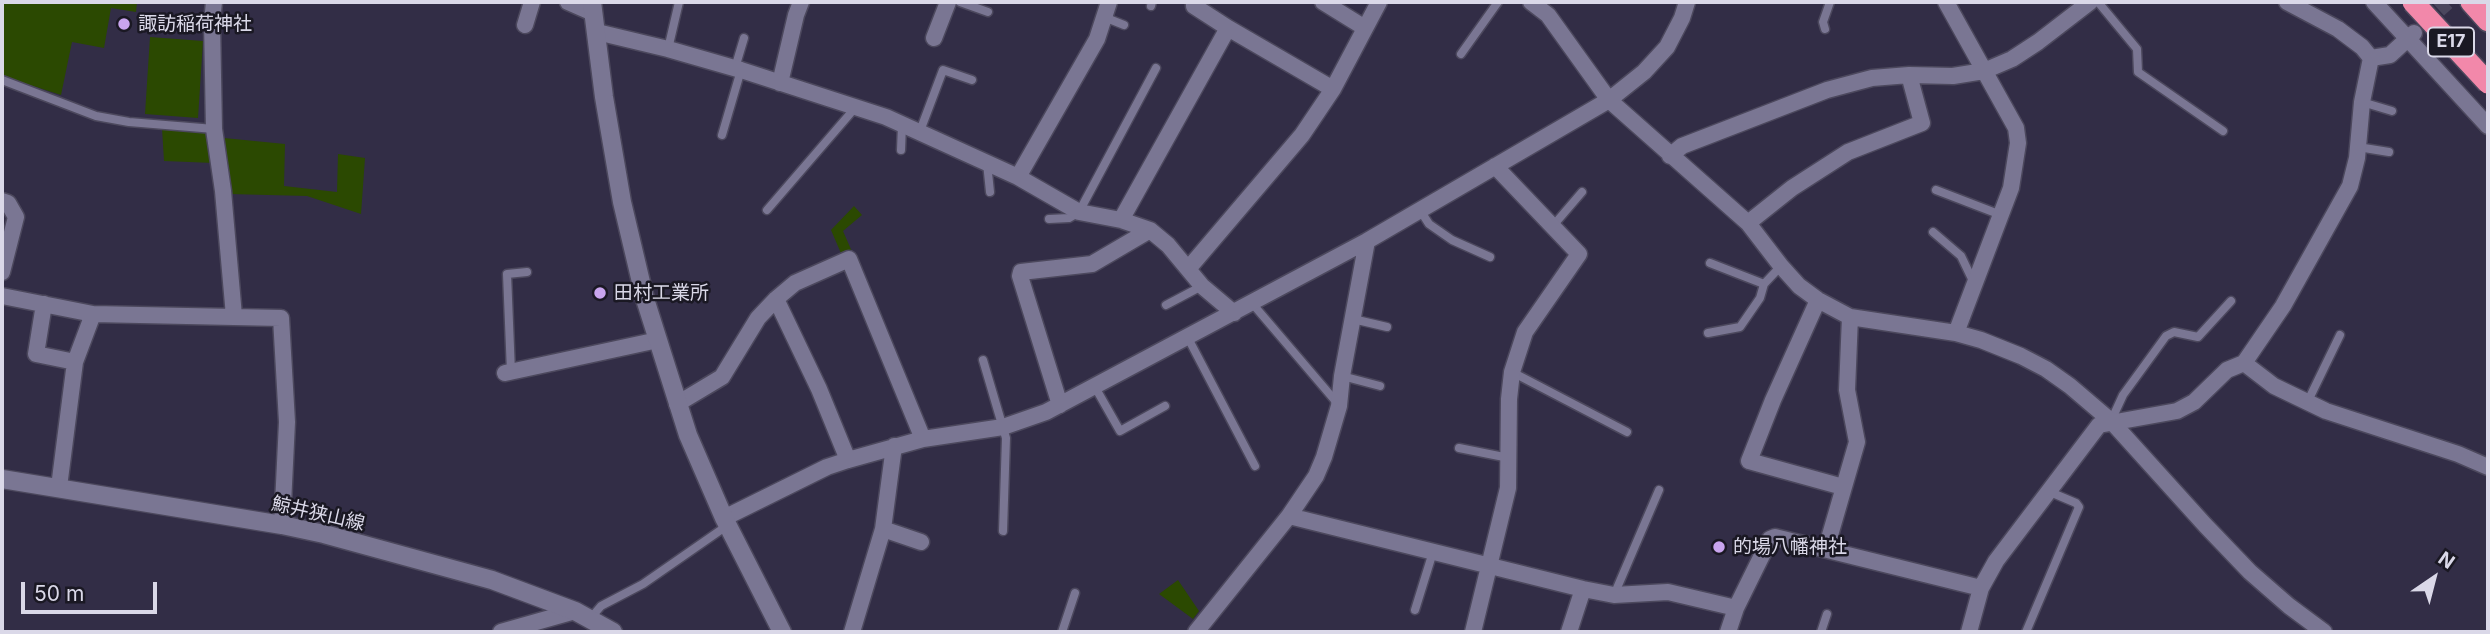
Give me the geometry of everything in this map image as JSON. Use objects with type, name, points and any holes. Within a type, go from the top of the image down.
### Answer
[{"type":"highway","name":"E17","points":[[2413,2],[2488,83]]},
{"type":"highway","name":"E17","points":[[2471,2],[2488,21]]},
{"type":"street","points":[[214,2],[214,129],[223,191],[234,316]]},
{"type":"street","points":[[525,24],[532,2]]},
{"type":"street","points":[[568,2],[592,8],[622,202],[645,299],[677,404],[726,522],[782,632]]},
{"type":"street","points":[[780,82],[796,15],[802,2]]},
{"type":"street","points":[[934,38],[948,2]]},
{"type":"street","points":[[1194,2],[1194,6],[1228,28],[1333,89]]},
{"type":"street","points":[[1323,2],[1365,28]]},
{"type":"street","points":[[1188,269],[1302,135],[1333,89],[1379,2]]},
{"type":"street","points":[[1531,2],[1549,11],[1609,100],[1748,223],[1799,286],[1850,317],[1956,333],[2004,348],[2046,369],[2111,421],[2250,572],[2324,632]]},
{"type":"street","points":[[726,522],[827,467],[923,439],[1003,427],[1060,405],[1188,338],[1367,241],[1609,100],[1644,72],[1667,47],[1687,2]]},
{"type":"street","points":[[1946,2],[2017,133],[2018,143],[2011,188],[1956,333]]},
{"type":"street","points":[[1670,156],[1695,140],[1827,90],[1872,78],[1953,76],[1984,71],[2012,59],[2090,2]]},
{"type":"street","points":[[2287,2],[2338,29],[2362,47],[2371,58]]},
{"type":"street","points":[[2374,2],[2411,36],[2488,126]]},
{"type":"street","points":[[1018,177],[1097,39],[1106,10]]},
{"type":"street","points":[[1121,220],[1228,28]]},
{"type":"street","points":[[597,32],[668,48],[738,69],[902,124],[1018,177],[1079,212],[1121,220],[1150,230],[1168,245],[1202,286],[1234,313]]},
{"type":"street","points":[[2371,58],[2390,55],[2411,36]]},
{"type":"street","points":[[1969,632],[1981,588],[1996,561],[2099,425],[2177,411],[2194,402],[2227,370],[2244,363],[2283,306],[2345,196],[2354,174],[2362,103],[2371,58]]},
{"type":"street","points":[[1748,223],[1792,188],[1848,152],[1922,123],[1909,75]]},
{"type":"street","points":[[1473,632],[1505,502],[1509,458],[1508,400],[1512,372],[1525,332],[1579,254],[1495,166]]},
{"type":"street","points":[[2,201],[8,203],[16,217],[2,272]]},
{"type":"street","points":[[1060,405],[1021,272],[1092,264],[1150,230]]},
{"type":"street","points":[[1196,632],[1289,516],[1320,466],[1339,406],[1367,241]]},
{"type":"street","points":[[677,404],[722,377],[758,318],[776,299],[795,283],[849,259],[923,439]]},
{"type":"street","points":[[2,296],[93,314],[281,318],[287,422],[282,525]]},
{"type":"street","points":[[776,299],[819,389],[848,460]]},
{"type":"street","points":[[1818,300],[1749,461],[1843,487]]},
{"type":"street","points":[[44,304],[36,354],[75,362]]},
{"type":"street","points":[[60,487],[75,362],[93,314]]},
{"type":"street","points":[[1826,549],[1857,442],[1847,390],[1850,317]]},
{"type":"street","points":[[508,373],[658,340]]},
{"type":"street","points":[[2244,363],[2274,386],[2307,403],[2458,454],[2488,467]]},
{"type":"street","points":[[852,632],[883,529],[894,446]]},
{"type":"street","name":"鯨井狭山線","points":[[2,479],[282,525],[492,580],[583,615],[612,632]]},
{"type":"street","points":[[1289,516],[1583,589],[1614,595],[1668,592],[1737,608]]},
{"type":"street","points":[[883,529],[921,542]]},
{"type":"street","points":[[1728,632],[1770,539],[1775,537],[1981,588]]},
{"type":"street","points":[[1569,632],[1583,589]]},
{"type":"street","points":[[501,632],[583,615]]},
{"type":"lane","points":[[668,48],[679,2]]},
{"type":"lane","points":[[960,2],[988,12]]},
{"type":"lane","points":[[1461,54],[1498,2]]},
{"type":"lane","points":[[1825,29],[1823,22],[1830,2]]},
{"type":"lane","points":[[2098,2],[2137,49],[2138,72],[2222,131]]},
{"type":"lane","points":[[1106,10],[1124,25]]},
{"type":"lane","points":[[722,135],[744,38]]},
{"type":"lane","points":[[1049,219],[1069,218],[1079,212],[1156,68]]},
{"type":"lane","points":[[920,131],[943,70],[972,80]]},
{"type":"lane","points":[[2,80],[96,116],[129,122],[214,129]]},
{"type":"lane","points":[[2362,103],[2392,111]]},
{"type":"lane","points":[[767,211],[855,108]]},
{"type":"lane","points":[[901,150],[902,124]]},
{"type":"lane","points":[[2358,146],[2389,152]]},
{"type":"lane","points":[[988,163],[990,192]]},
{"type":"lane","points":[[1936,190],[2001,215]]},
{"type":"lane","points":[[1552,227],[1582,192]]},
{"type":"lane","points":[[1420,210],[1429,224],[1452,240],[1490,257]]},
{"type":"lane","points":[[1933,232],[1961,256],[1974,283]]},
{"type":"lane","points":[[1710,263],[1764,284]]},
{"type":"lane","points":[[1708,333],[1740,327],[1760,298],[1764,284],[1781,266]]},
{"type":"lane","points":[[508,373],[507,274],[527,272]]},
{"type":"lane","points":[[1166,305],[1202,286]]},
{"type":"lane","points":[[2111,421],[2123,395],[2166,336],[2174,332],[2199,337],[2231,301]]},
{"type":"lane","points":[[1251,302],[1339,406]]},
{"type":"lane","points":[[1353,319],[1387,327]]},
{"type":"lane","points":[[2307,403],[2340,335]]},
{"type":"lane","points":[[1188,338],[1255,466]]},
{"type":"lane","points":[[983,360],[1006,438],[1003,531]]},
{"type":"lane","points":[[1512,372],[1627,432]]},
{"type":"lane","points":[[1342,376],[1380,386]]},
{"type":"lane","points":[[1095,387],[1120,431],[1165,406]]},
{"type":"lane","points":[[1459,448],[1509,458]]},
{"type":"lane","points":[[1614,595],[1659,491]]},
{"type":"lane","points":[[2026,632],[2079,507],[2076,503],[2050,492]]},
{"type":"lane","points":[[583,615],[653,577],[726,522]]},
{"type":"lane","points":[[1415,610],[1433,552]]},
{"type":"lane","points":[[1062,632],[1075,593]]},
{"type":"lane","points":[[1821,632],[1827,614]]},
{"type":"green space","points":[[2,2],[137,2],[136,12],[111,8],[104,48],[72,42],[61,95],[2,76]]},
{"type":"green space","points":[[150,37],[203,41],[198,118],[145,114]]},
{"type":"green space","points":[[162,128],[208,132],[214,163],[164,161]]},
{"type":"green space","points":[[224,138],[285,144],[284,186],[337,192],[338,154],[365,158],[361,214],[307,196],[229,194]]},
{"type":"green space","points":[[854,206],[862,215],[843,231],[853,254],[843,258],[831,230]]},
{"type":"green space","points":[[1178,580],[1199,611],[1193,619],[1159,594]]},
{"type":"tunnel","points":[[2421,26],[2447,2]]},
{"type":"place","name":"諏訪稲荷神社","points":[[124,24]]},
{"type":"place","name":"田村工業所","points":[[600,293]]},
{"type":"place","name":"的場八幡神社","points":[[1719,547]]}]
